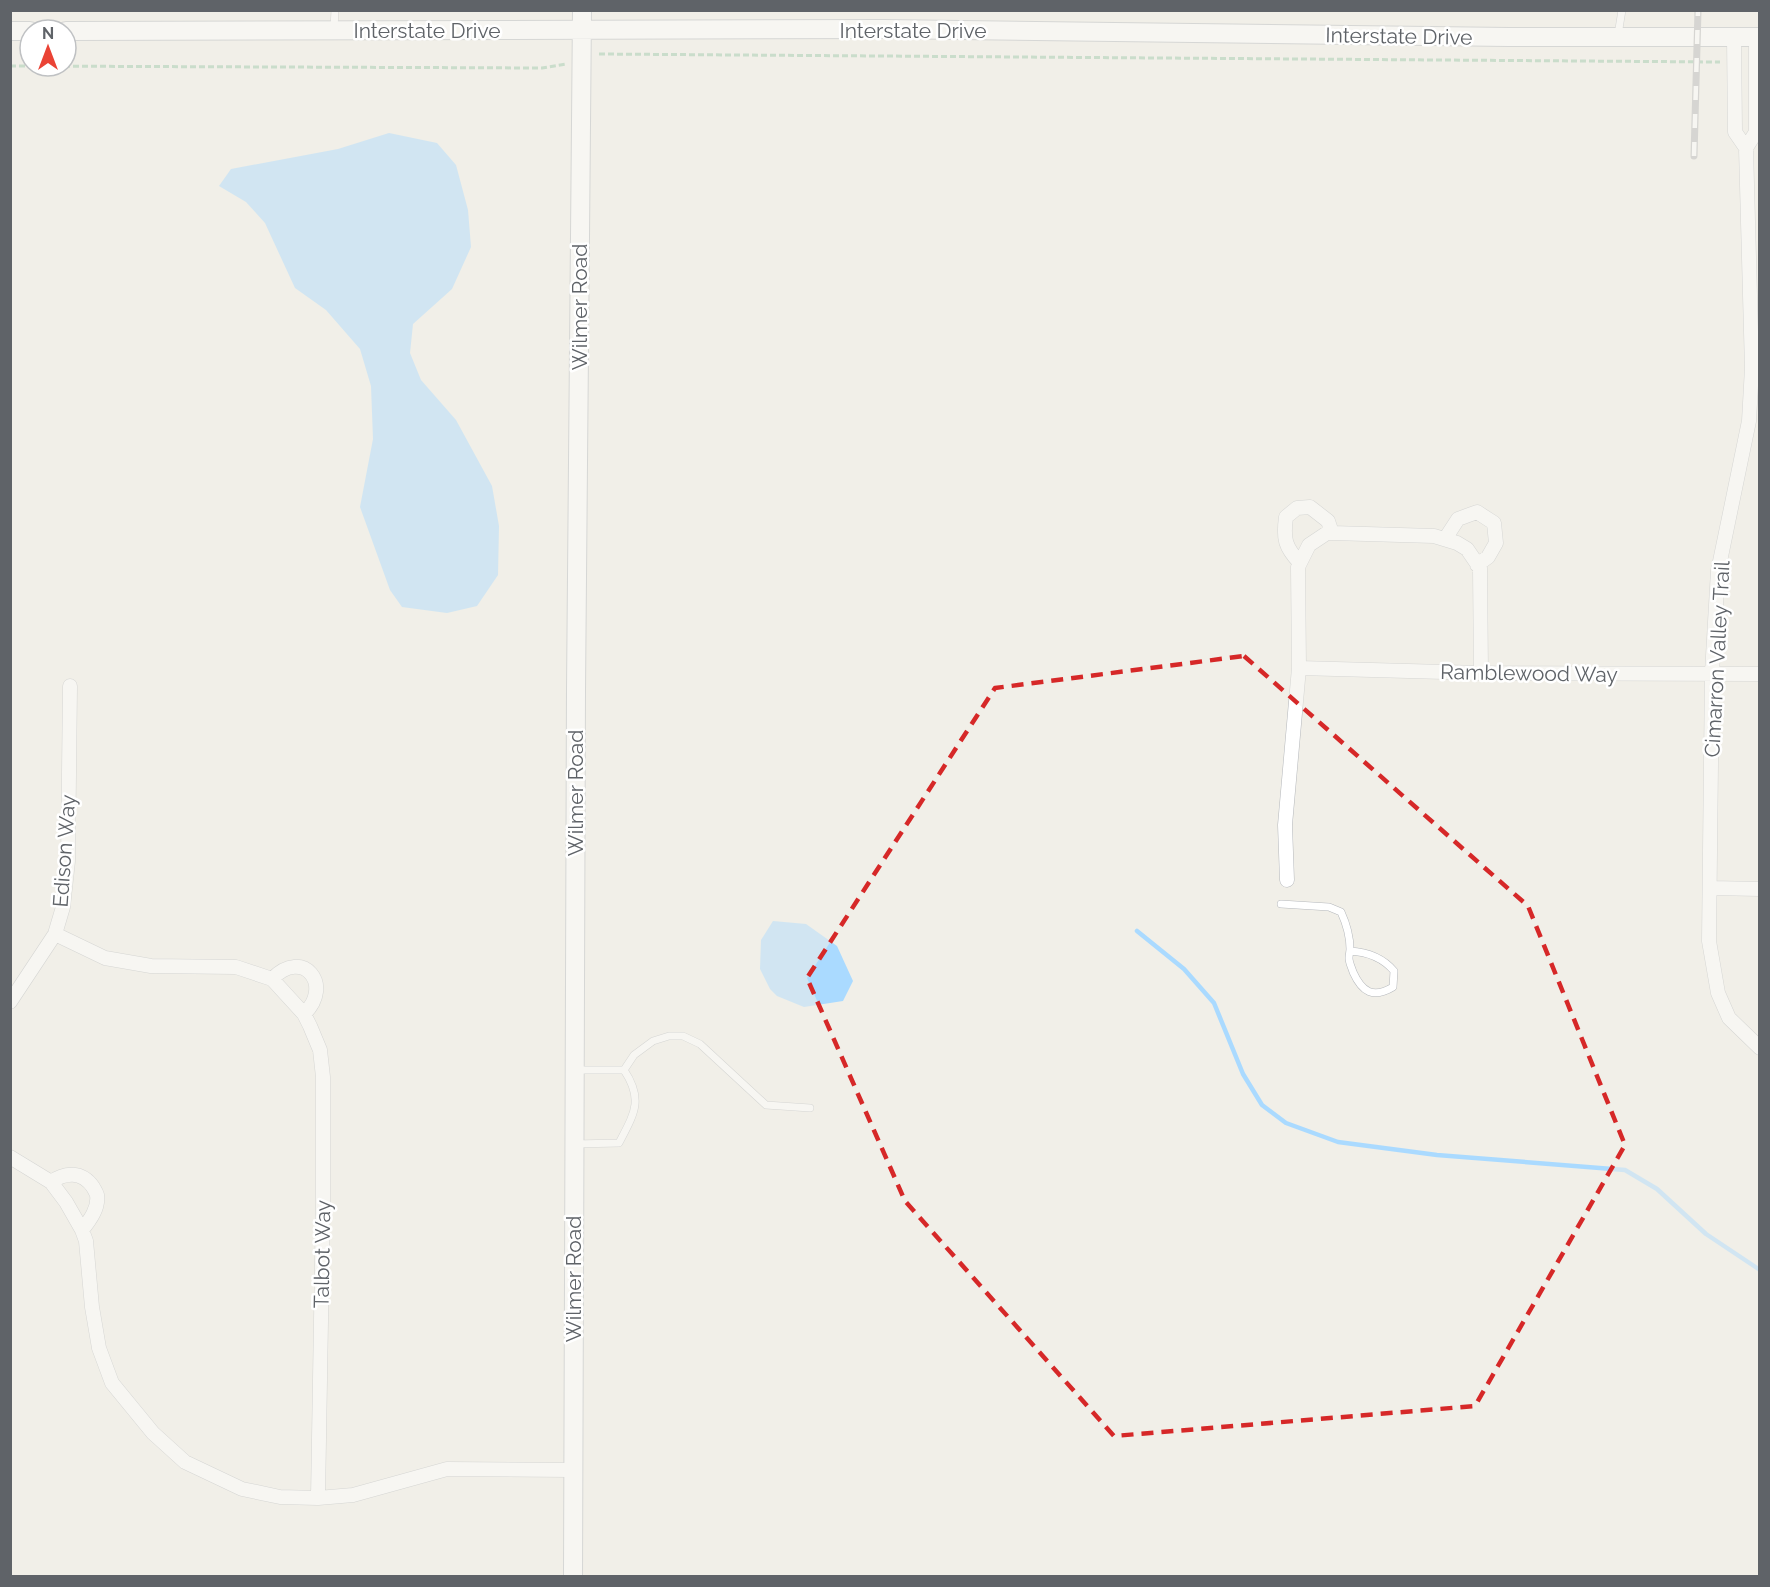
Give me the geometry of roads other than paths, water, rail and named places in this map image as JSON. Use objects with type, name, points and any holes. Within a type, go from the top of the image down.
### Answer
[{"type":"main road","name":"Wilmer Road","points":[[573,1576],[574,1070],[582,10]]},
{"type":"main road","name":"Interstate Drive","points":[[78,31],[883,29],[1758,37]]},
{"type":"street","name":"Cimarron Valley Trail","points":[[1734,37],[1735,132],[1746,148],[1753,180],[1756,361],[1749,421],[1718,571],[1712,674],[1709,941],[1718,993],[1729,1018],[1760,1048]]},
{"type":"street","name":"Cimarron Valley Trail","points":[[1746,148],[1756,132],[1758,37]]},
{"type":"street","points":[[1300,563],[1288,550],[1284,532],[1286,517],[1297,508],[1310,507],[1328,521],[1332,533]]},
{"type":"street","points":[[1444,539],[1458,519],[1477,512],[1494,523],[1496,543],[1488,557],[1477,565]]},
{"type":"street","points":[[1287,880],[1286,825],[1299,668],[1298,567],[1309,545],[1327,533],[1332,533],[1434,536],[1467,549],[1480,568],[1481,673]]},
{"type":"street","name":"Ramblewood Way","points":[[1299,668],[1481,673],[1760,675]]},
{"type":"street","name":"Edison Way","points":[[10,1002],[55,934],[63,908],[68,861],[70,686]]},
{"type":"street","points":[[1711,888],[1760,889]]},
{"type":"street","name":"Talbot Way","points":[[55,934],[105,958],[151,966],[236,967],[272,979],[304,1014],[320,1050],[323,1077],[318,1498]]},
{"type":"street","points":[[272,979],[286,968],[299,966],[309,970],[316,981],[316,995],[312,1005],[304,1014]]},
{"type":"street","points":[[10,1158],[51,1182],[66,1202],[86,1241],[92,1307],[99,1348],[112,1383],[153,1433],[185,1462],[242,1489],[280,1497],[318,1498],[353,1495],[447,1469],[573,1470]]},
{"type":"street","points":[[51,1182],[60,1175],[76,1174],[89,1181],[97,1193],[96,1208],[82,1230]]},
{"type":"lane","points":[[334,30],[335,10]]},
{"type":"lane","points":[[1618,37],[1622,10]]},
{"type":"lane","points":[[1281,904],[1329,907],[1341,912],[1346,923],[1350,951],[1348,959],[1357,981],[1363,989],[1373,993],[1383,993],[1393,987],[1394,971],[1387,963],[1361,951],[1350,951]]},
{"type":"lane","points":[[624,1070],[634,1055],[653,1041],[669,1036],[683,1036],[700,1044],[766,1105],[810,1108]]},
{"type":"lane","points":[[574,1070],[624,1070]]},
{"type":"lane","points":[[574,1144],[619,1143],[634,1114],[636,1100],[632,1082],[624,1070]]},
{"type":"water","points":[[389,133],[437,143],[456,165],[468,210],[471,247],[452,289],[413,324],[410,353],[421,380],[456,420],[492,486],[499,526],[498,575],[477,606],[447,613],[402,607],[390,590],[360,507],[373,439],[371,386],[360,349],[326,310],[295,288],[265,223],[246,202],[219,186],[231,169],[338,149]]},
{"type":"water","points":[[773,921],[806,924],[837,946],[853,981],[843,1001],[804,1007],[777,996],[770,989],[760,969],[761,940]]},
{"type":"waterway","points":[[1137,931],[1184,969],[1214,1003],[1243,1074],[1262,1105],[1286,1123],[1338,1142],[1437,1155],[1625,1170],[1657,1189],[1706,1234],[1760,1270]]},
{"type":"railway","points":[[1694,156],[1698,10]]}]
